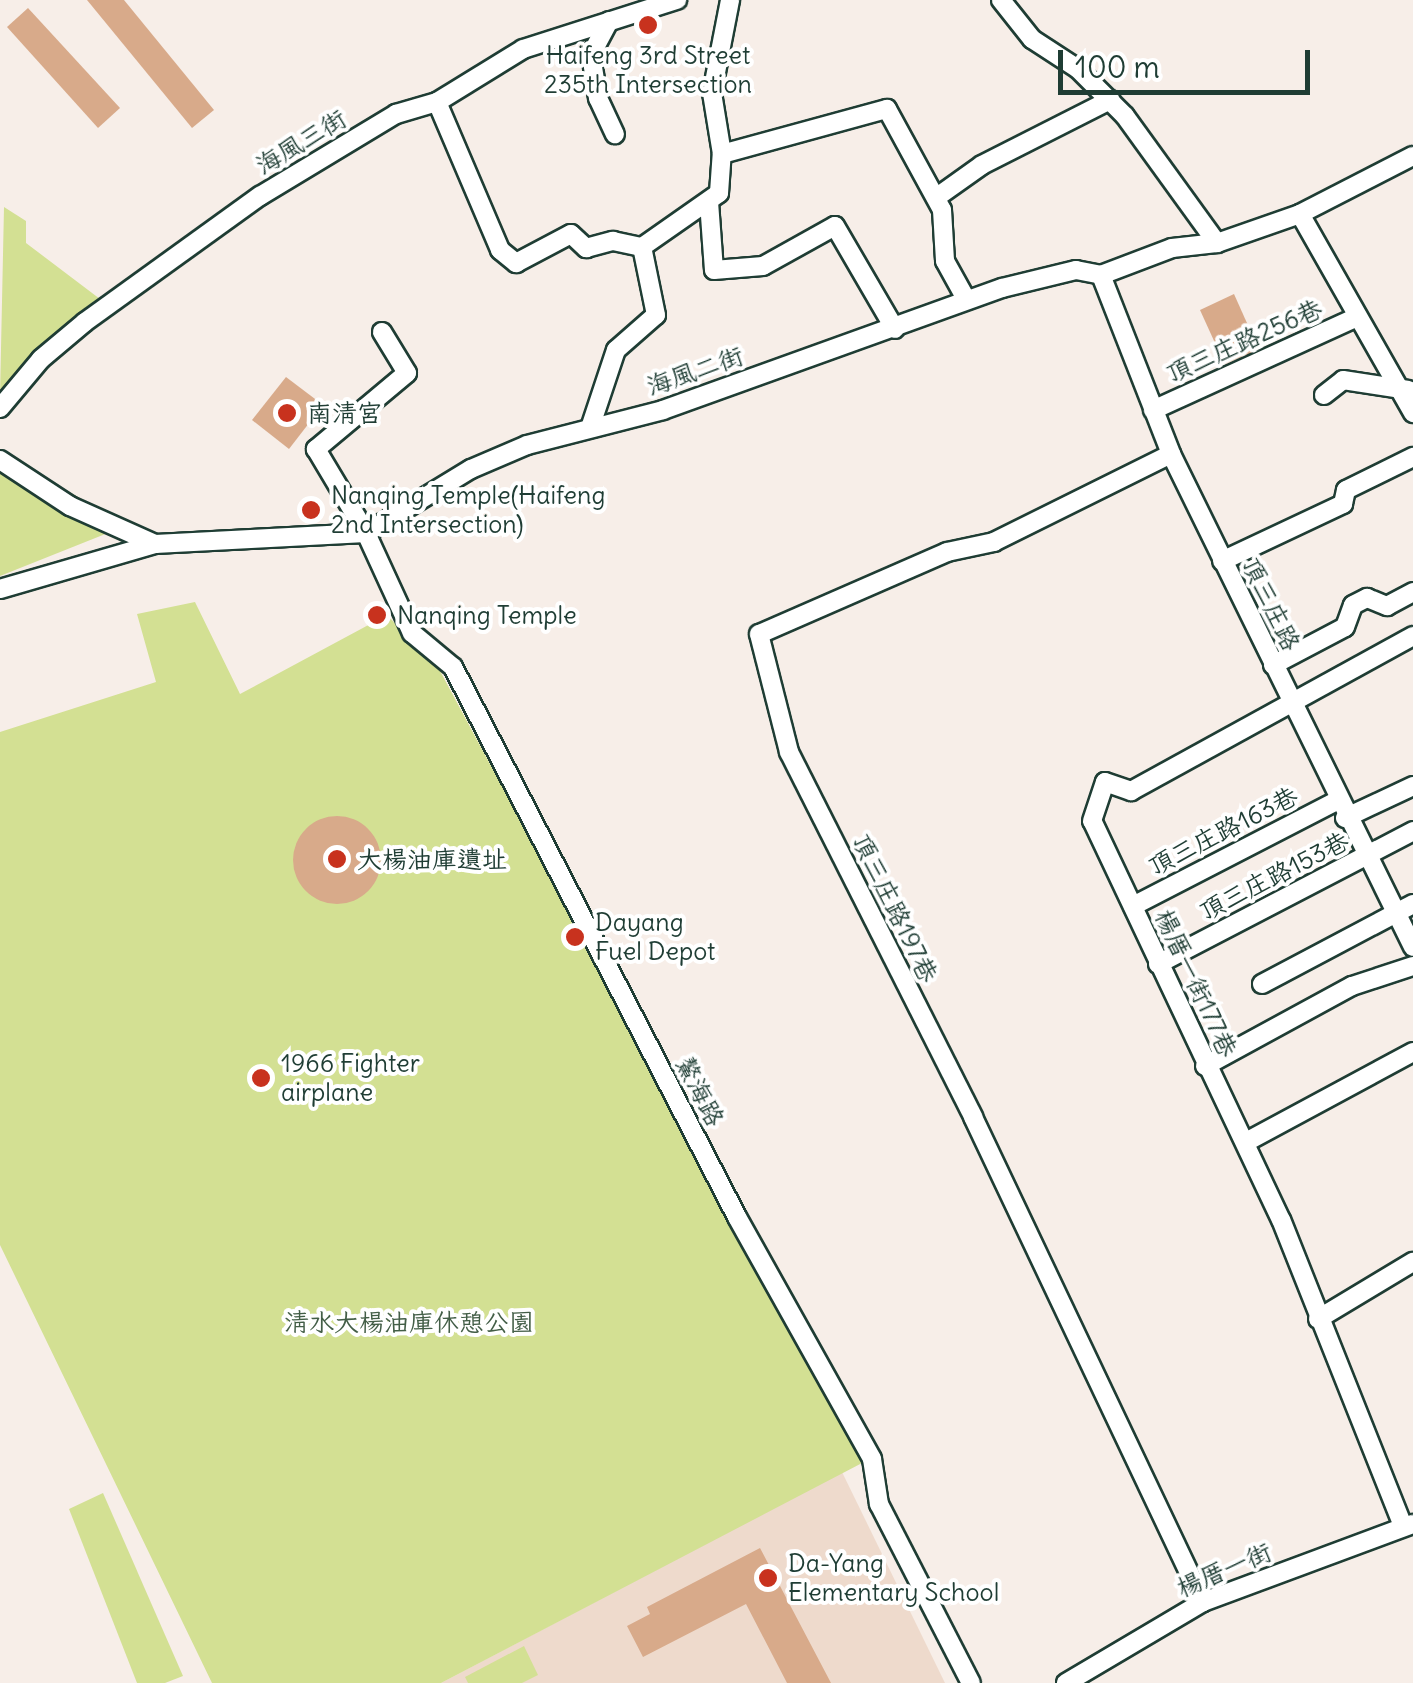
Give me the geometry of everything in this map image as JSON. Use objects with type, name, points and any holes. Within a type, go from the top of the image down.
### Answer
[{"type":"street","name":"海風三街","points":[[0,408],[70,334],[248,204],[396,114],[437,102],[522,49],[656,3],[677,0]]},
{"type":"street","points":[[642,247],[655,232],[719,193],[722,154],[712,92],[730,0]]},
{"type":"street","points":[[1001,0],[1032,39],[1110,100],[1217,243]]},
{"type":"street","points":[[609,21],[590,55],[598,98],[615,134]]},
{"type":"street","points":[[937,197],[982,165],[1110,100]]},
{"type":"street","points":[[437,102],[500,250],[516,263],[571,234],[586,248],[613,241],[642,247]]},
{"type":"street","points":[[722,154],[887,110],[937,197],[945,261],[966,299]]},
{"type":"street","name":"海風二街","points":[[0,460],[70,506],[155,544],[366,533],[470,470],[591,425],[663,410],[895,329],[966,299],[1076,270],[1101,275],[1172,248],[1217,243],[1300,214],[1413,156]]},
{"type":"street","points":[[709,202],[714,270],[762,266],[835,226],[895,329]]},
{"type":"street","points":[[1300,214],[1355,318],[1409,390],[1413,414]]},
{"type":"street","points":[[591,425],[616,350],[656,315],[642,247]]},
{"type":"street","name":"頂三庄路","points":[[1101,275],[1170,454],[1341,810],[1413,948]]},
{"type":"street","name":"頂三庄路256巷","points":[[1153,410],[1355,318]]},
{"type":"street","name":"鰲海路","points":[[382,332],[407,372],[316,449],[366,533],[412,633],[453,667],[737,1216],[872,1459],[878,1504],[970,1683]]},
{"type":"street","points":[[1324,396],[1344,380],[1409,390]]},
{"type":"street","name":"頂三庄路197巷","points":[[1170,454],[994,542],[947,552],[759,634],[789,752],[973,1117],[1203,1602]]},
{"type":"street","points":[[1222,561],[1343,504],[1346,490],[1413,457]]},
{"type":"street","points":[[0,590],[155,544]]},
{"type":"street","points":[[1272,665],[1345,627],[1353,605],[1368,598],[1387,606],[1413,592]]},
{"type":"street","name":"楊厝一街177巷","points":[[1408,1525],[1318,1320],[1246,1142],[1205,1066],[1092,820],[1105,782],[1131,790],[1289,700],[1413,636]]},
{"type":"street","name":"頂三庄路163巷","points":[[1133,906],[1341,810],[1413,786]]},
{"type":"street","name":"頂三庄路153巷","points":[[1158,964],[1413,831]]},
{"type":"street","points":[[1262,984],[1413,904]]},
{"type":"street","points":[[1205,1066],[1352,986],[1413,966]]},
{"type":"street","points":[[1246,1142],[1413,1052]]},
{"type":"street","points":[[1318,1320],[1413,1262]]},
{"type":"street","name":"楊厝一街","points":[[1066,1683],[1203,1602],[1408,1525]]},
{"type":"shaded area","name":"Da-Yang Elementary School","points":[[842,1472],[945,1683],[441,1683]]},
{"type":"green space","points":[[4,207],[26,221],[26,243],[100,299],[49,341],[0,396]]},
{"type":"green space","points":[[0,453],[128,525],[0,576]]},
{"type":"green space","name":"清水大楊油庫休憩公園","points":[[195,602],[240,694],[387,615],[439,669],[864,1462],[441,1683],[212,1683],[0,1245],[0,732],[156,682],[137,614]]},
{"type":"green space","points":[[103,1493],[183,1676],[165,1683],[137,1683],[69,1509]]},
{"type":"green space","points":[[524,1646],[538,1675],[522,1683],[468,1683],[465,1677]]},
{"type":"building","points":[[87,0],[124,0],[214,110],[192,128]]},
{"type":"building","points":[[28,8],[120,108],[98,128],[7,27]]},
{"type":"building","points":[[1234,294],[1259,350],[1225,365],[1200,310]]},
{"type":"building","name":"南清宮","points":[[286,377],[323,405],[289,449],[252,420]]},
{"type":"building","name":"大楊油庫遺址","points":[[337,816],[368,829],[381,860],[368,891],[337,904],[306,891],[293,860],[306,829]]},
{"type":"building","points":[[760,1548],[831,1683],[787,1683],[746,1604],[643,1657],[627,1626],[650,1614],[647,1607]]},
{"type":"place","name":"Haifeng 3rd Street 235th Intersection","points":[[648,25]]},
{"type":"place","name":"南清宮","points":[[287,413]]},
{"type":"place","name":"Nanqing Temple(Haifeng 2nd Intersection)","points":[[311,510]]},
{"type":"place","name":"Nanqing Temple","points":[[377,615]]},
{"type":"place","name":"大楊油庫遺址","points":[[337,859]]},
{"type":"place","name":"Dayang Fuel Depot","points":[[575,937]]},
{"type":"place","name":"1966 Fighter airplane","points":[[261,1078]]},
{"type":"place","name":"Da-Yang Elementary School","points":[[768,1578]]}]
